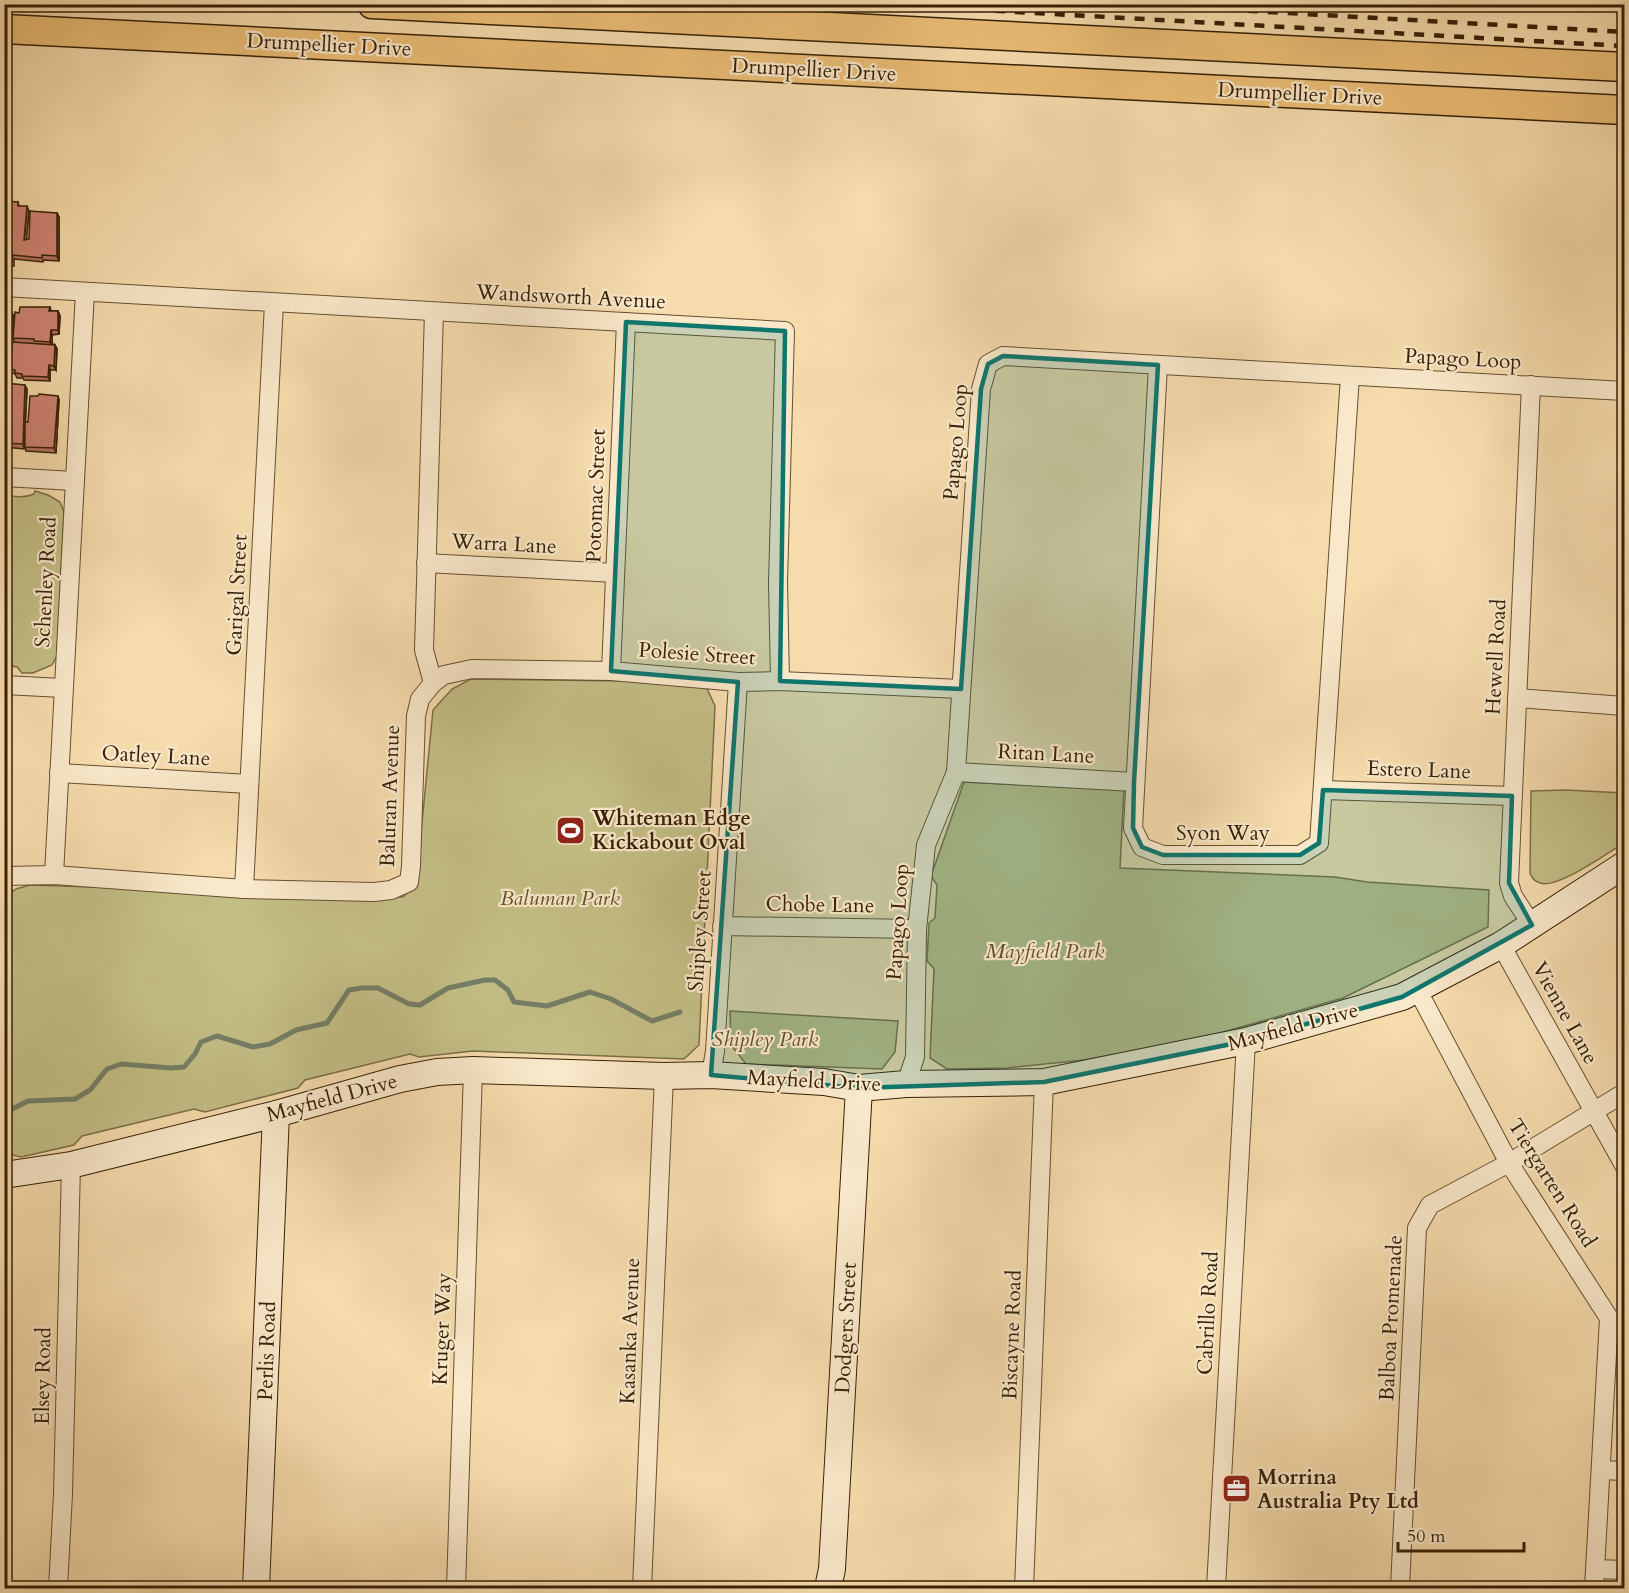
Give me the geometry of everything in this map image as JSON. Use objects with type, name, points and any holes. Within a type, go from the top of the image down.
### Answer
[{"type":"main road","name":"Drumpellier Drive","points":[[372,4],[1624,68]]},
{"type":"main road","name":"Drumpellier Drive","points":[[4,29],[1624,110]]},
{"type":"street","name":"Wandsworth Avenue","points":[[4,287],[785,331],[777,582],[780,681]]},
{"type":"street","name":"Schenley Road","points":[[54,875],[85,292]]},
{"type":"street","name":"Garigal Street","points":[[244,889],[274,303]]},
{"type":"street","points":[[433,683],[424,650],[434,312]]},
{"type":"street","name":"Potomac Street","points":[[611,671],[626,322]]},
{"type":"street","name":"Papago Loop","points":[[906,1084],[915,1057],[916,929],[926,844],[956,772],[981,389],[988,364],[1003,356],[1624,391]]},
{"type":"street","name":"Syon Way","points":[[1158,364],[1133,828],[1142,847],[1163,855],[1300,855],[1319,843],[1350,375]]},
{"type":"street","name":"Hewell Road","points":[[1531,385],[1509,883],[1513,896],[1532,925]]},
{"type":"street","points":[[4,477],[74,481]]},
{"type":"street","name":"Warra Lane","points":[[426,563],[615,573]]},
{"type":"street","name":"Polesie Street","points":[[433,683],[444,675],[472,669],[611,671],[738,682],[780,681],[961,689]]},
{"type":"street","name":"Shipley Street","points":[[711,1075],[715,1051],[738,682]]},
{"type":"street","name":"Baluran Avenue","points":[[4,876],[54,875],[244,889],[392,890],[409,882],[416,716],[420,699],[433,683]]},
{"type":"street","points":[[4,685],[63,688]]},
{"type":"street","points":[[1517,698],[1624,706]]},
{"type":"street","name":"Ritan Lane","points":[[956,772],[1134,782]]},
{"type":"street","name":"Oatley Lane","points":[[59,773],[249,783]]},
{"type":"street","name":"Estero Lane","points":[[1323,790],[1512,796]]},
{"type":"street","name":"Mayfield Drive","points":[[4,1175],[71,1165],[276,1114],[400,1079],[437,1072],[473,1070],[664,1076],[711,1075],[825,1082],[860,1088],[906,1084],[1044,1082],[1246,1041],[1402,997],[1501,945],[1624,865]]},
{"type":"street","name":"Chobe Lane","points":[[722,926],[916,929]]},
{"type":"street","name":"Vienne Lane","points":[[1501,945],[1624,1165]]},
{"type":"street","name":"Tiergarten Road","points":[[1417,989],[1509,1162],[1617,1314],[1602,1470],[1594,1588]]},
{"type":"street","name":"Cabrillo Road","points":[[1216,1588],[1246,1041]]},
{"type":"street","name":"Kruger Way","points":[[456,1588],[473,1070]]},
{"type":"street","name":"Kasanka Avenue","points":[[642,1588],[664,1076]]},
{"type":"street","name":"Biscayne Road","points":[[1024,1588],[1044,1082]]},
{"type":"street","name":"Dodgers Street","points":[[832,1582],[860,1088]]},
{"type":"street","name":"Balboa Promenade","points":[[1400,1588],[1417,1228],[1430,1205],[1509,1162],[1624,1093]]},
{"type":"street","name":"Perlis Road","points":[[256,1588],[276,1114]]},
{"type":"street","name":"Elsey Road","points":[[58,1588],[63,1494],[71,1165]]},
{"type":"street","points":[[1602,1470],[1624,1471]]},
{"type":"street","points":[[1596,1569],[1624,1570]]},
{"type":"highlighted area","points":[[626,322],[785,331],[780,681],[961,689],[981,389],[988,364],[1003,356],[1158,365],[1134,782],[1133,828],[1142,847],[1163,855],[1300,855],[1319,843],[1323,790],[1512,796],[1509,883],[1532,925],[1402,997],[1246,1041],[1044,1082],[859,1088],[711,1075],[738,682],[611,671]]},
{"type":"green space","points":[[35,491],[60,502],[64,512],[57,656],[52,665],[33,673],[22,673],[17,667],[5,665],[4,492],[23,497],[34,494]]},
{"type":"green space","name":"Baluman Park","points":[[471,679],[704,682],[715,706],[699,1045],[684,1059],[473,1051],[419,1057],[410,1054],[305,1080],[298,1088],[205,1112],[194,1109],[82,1136],[74,1145],[21,1157],[5,1153],[5,897],[16,889],[30,885],[403,897],[416,884],[433,710],[452,689]]},
{"type":"green space","name":"Mayfield Park","points":[[964,782],[1124,790],[1120,868],[1335,877],[1367,882],[1489,890],[1488,927],[1343,998],[1188,1042],[1084,1060],[1007,1068],[947,1069],[930,1058],[934,969],[927,961],[929,923],[935,918],[937,885],[931,876]]},
{"type":"green space","points":[[1531,791],[1624,793],[1624,843],[1570,876],[1558,881],[1540,883],[1530,873]]},
{"type":"green space","name":"Shipley Park","points":[[730,1011],[898,1021],[895,1052],[882,1069],[746,1064],[731,1045]]},
{"type":"green space","points":[[1624,1332],[1624,1448],[1618,1433],[1621,1342]]},
{"type":"building","points":[[4,201],[18,202],[18,206],[27,206],[24,240],[29,239],[30,211],[57,213],[57,256],[42,255],[42,258],[13,255],[12,262],[4,261]]},
{"type":"building","points":[[20,307],[50,307],[49,311],[58,311],[58,330],[51,330],[50,342],[13,338],[15,312],[19,313]]},
{"type":"building","points":[[4,312],[12,313],[8,361],[4,361]]},
{"type":"building","points":[[12,342],[55,345],[54,366],[49,365],[48,377],[22,376],[22,374],[15,373],[15,370],[11,369]]},
{"type":"building","points":[[4,383],[25,385],[23,444],[4,443]]},
{"type":"building","points":[[39,394],[58,396],[54,448],[25,447],[25,422],[28,422],[30,396]]},
{"type":"waterway","points":[[4,1113],[28,1101],[75,1099],[90,1090],[107,1069],[121,1064],[184,1067],[201,1042],[217,1036],[253,1047],[270,1044],[296,1030],[327,1023],[349,990],[362,988],[378,988],[409,1004],[420,1005],[448,988],[495,980],[508,990],[514,1002],[547,1006],[590,992],[611,999],[652,1021],[680,1012]]},
{"type":"railway","points":[[875,4],[1624,46]]},
{"type":"railway","points":[[1128,4],[1624,32]]},
{"type":"place","name":"Whiteman Edge Kickabout Oval","points":[[571,830]]},
{"type":"place","name":"Morrina Australia Pty Ltd","points":[[1236,1489]]}]
